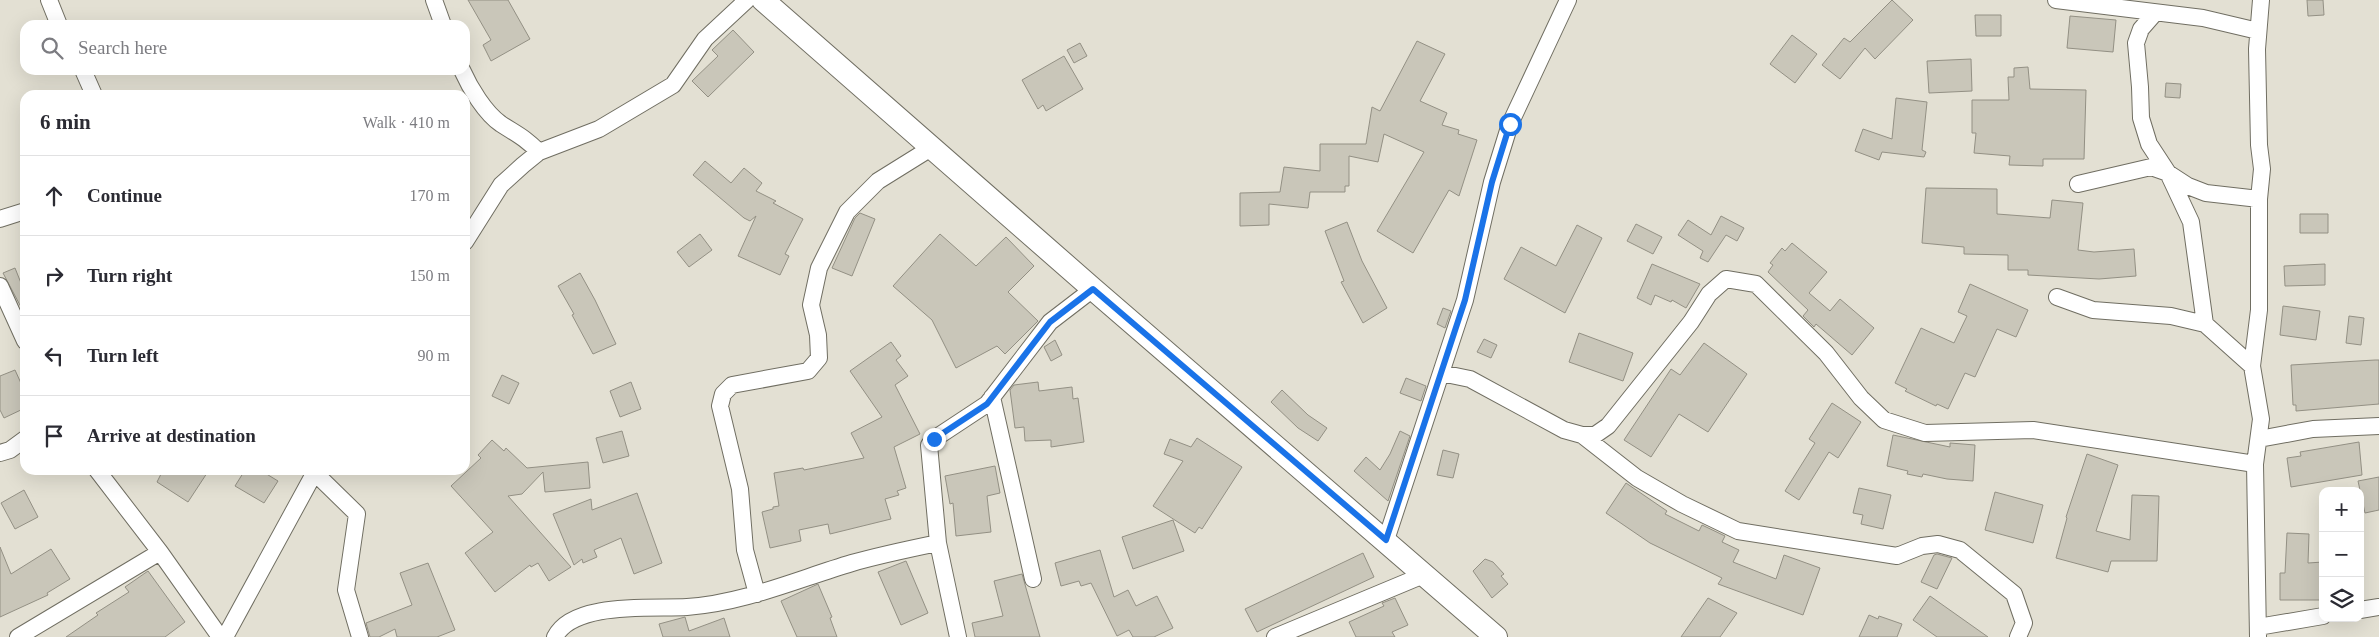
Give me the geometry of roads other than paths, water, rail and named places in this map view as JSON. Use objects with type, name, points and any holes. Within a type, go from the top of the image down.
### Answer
[{"type":"main road","points":[[763,0],[1093,289],[1426,574],[1496,637]]},
{"type":"street","points":[[48,0],[57,20]]},
{"type":"street","points":[[434,0],[441,20]]},
{"type":"street","points":[[470,234],[501,184],[539,152],[599,129],[673,85],[705,39],[747,0]]},
{"type":"street","points":[[1386,540],[1465,300],[1492,182],[1510,124],[1568,0]]},
{"type":"street","points":[[2056,0],[2203,18],[2258,30]]},
{"type":"street","points":[[2261,0],[2258,30],[2258,138],[2262,169],[2259,199],[2259,310],[2252,366],[2261,419],[2255,464],[2258,632],[2319,617]]},
{"type":"street","points":[[2155,12],[2141,29],[2136,43],[2141,118],[2149,144],[2168,173],[2191,222],[2205,324]]},
{"type":"street","points":[[85,75],[92,90]]},
{"type":"street","points":[[464,75],[472,91],[499,123],[524,137],[539,152]]},
{"type":"street","points":[[757,594],[745,550],[740,489],[720,406],[723,394],[732,385],[808,371],[819,358],[818,335],[811,305],[819,268],[847,212],[878,181],[931,148]]},
{"type":"street","points":[[2078,184],[2151,167],[2168,173],[2188,186],[2206,192],[2259,199]]},
{"type":"street","points":[[0,219],[20,213]]},
{"type":"street","points":[[1582,436],[1595,435],[1608,426],[1686,329],[1709,294],[1726,279],[1756,284],[1826,353],[1861,398],[1884,420],[1925,433],[2033,430],[2255,464]]},
{"type":"street","points":[[0,286],[20,330]]},
{"type":"street","points":[[958,637],[938,542],[929,444],[987,404],[1050,322],[1093,289]]},
{"type":"street","points":[[2057,297],[2093,310],[2171,316],[2205,324],[2252,366]]},
{"type":"street","points":[[1441,373],[1470,379],[1564,430],[1582,436],[1637,478],[1682,504],[1738,531],[1897,556],[1922,546],[1938,544],[1960,550],[2014,594],[2024,623],[2018,637]]},
{"type":"street","points":[[992,397],[1033,579]]},
{"type":"street","points":[[2259,440],[2314,429],[2379,426]]},
{"type":"street","points":[[0,453],[10,450],[20,443]]},
{"type":"street","points":[[101,475],[160,552],[220,637]]},
{"type":"street","points":[[226,637],[313,475]]},
{"type":"street","points":[[319,475],[357,514],[346,590],[360,637]]},
{"type":"street","points":[[555,637],[559,629],[578,618],[610,609],[689,607],[757,594],[854,562],[938,542]]},
{"type":"street","points":[[18,637],[160,552]]},
{"type":"street","points":[[1275,637],[1426,574]]},
{"type":"street","points":[[2364,609],[2379,607]]}]
